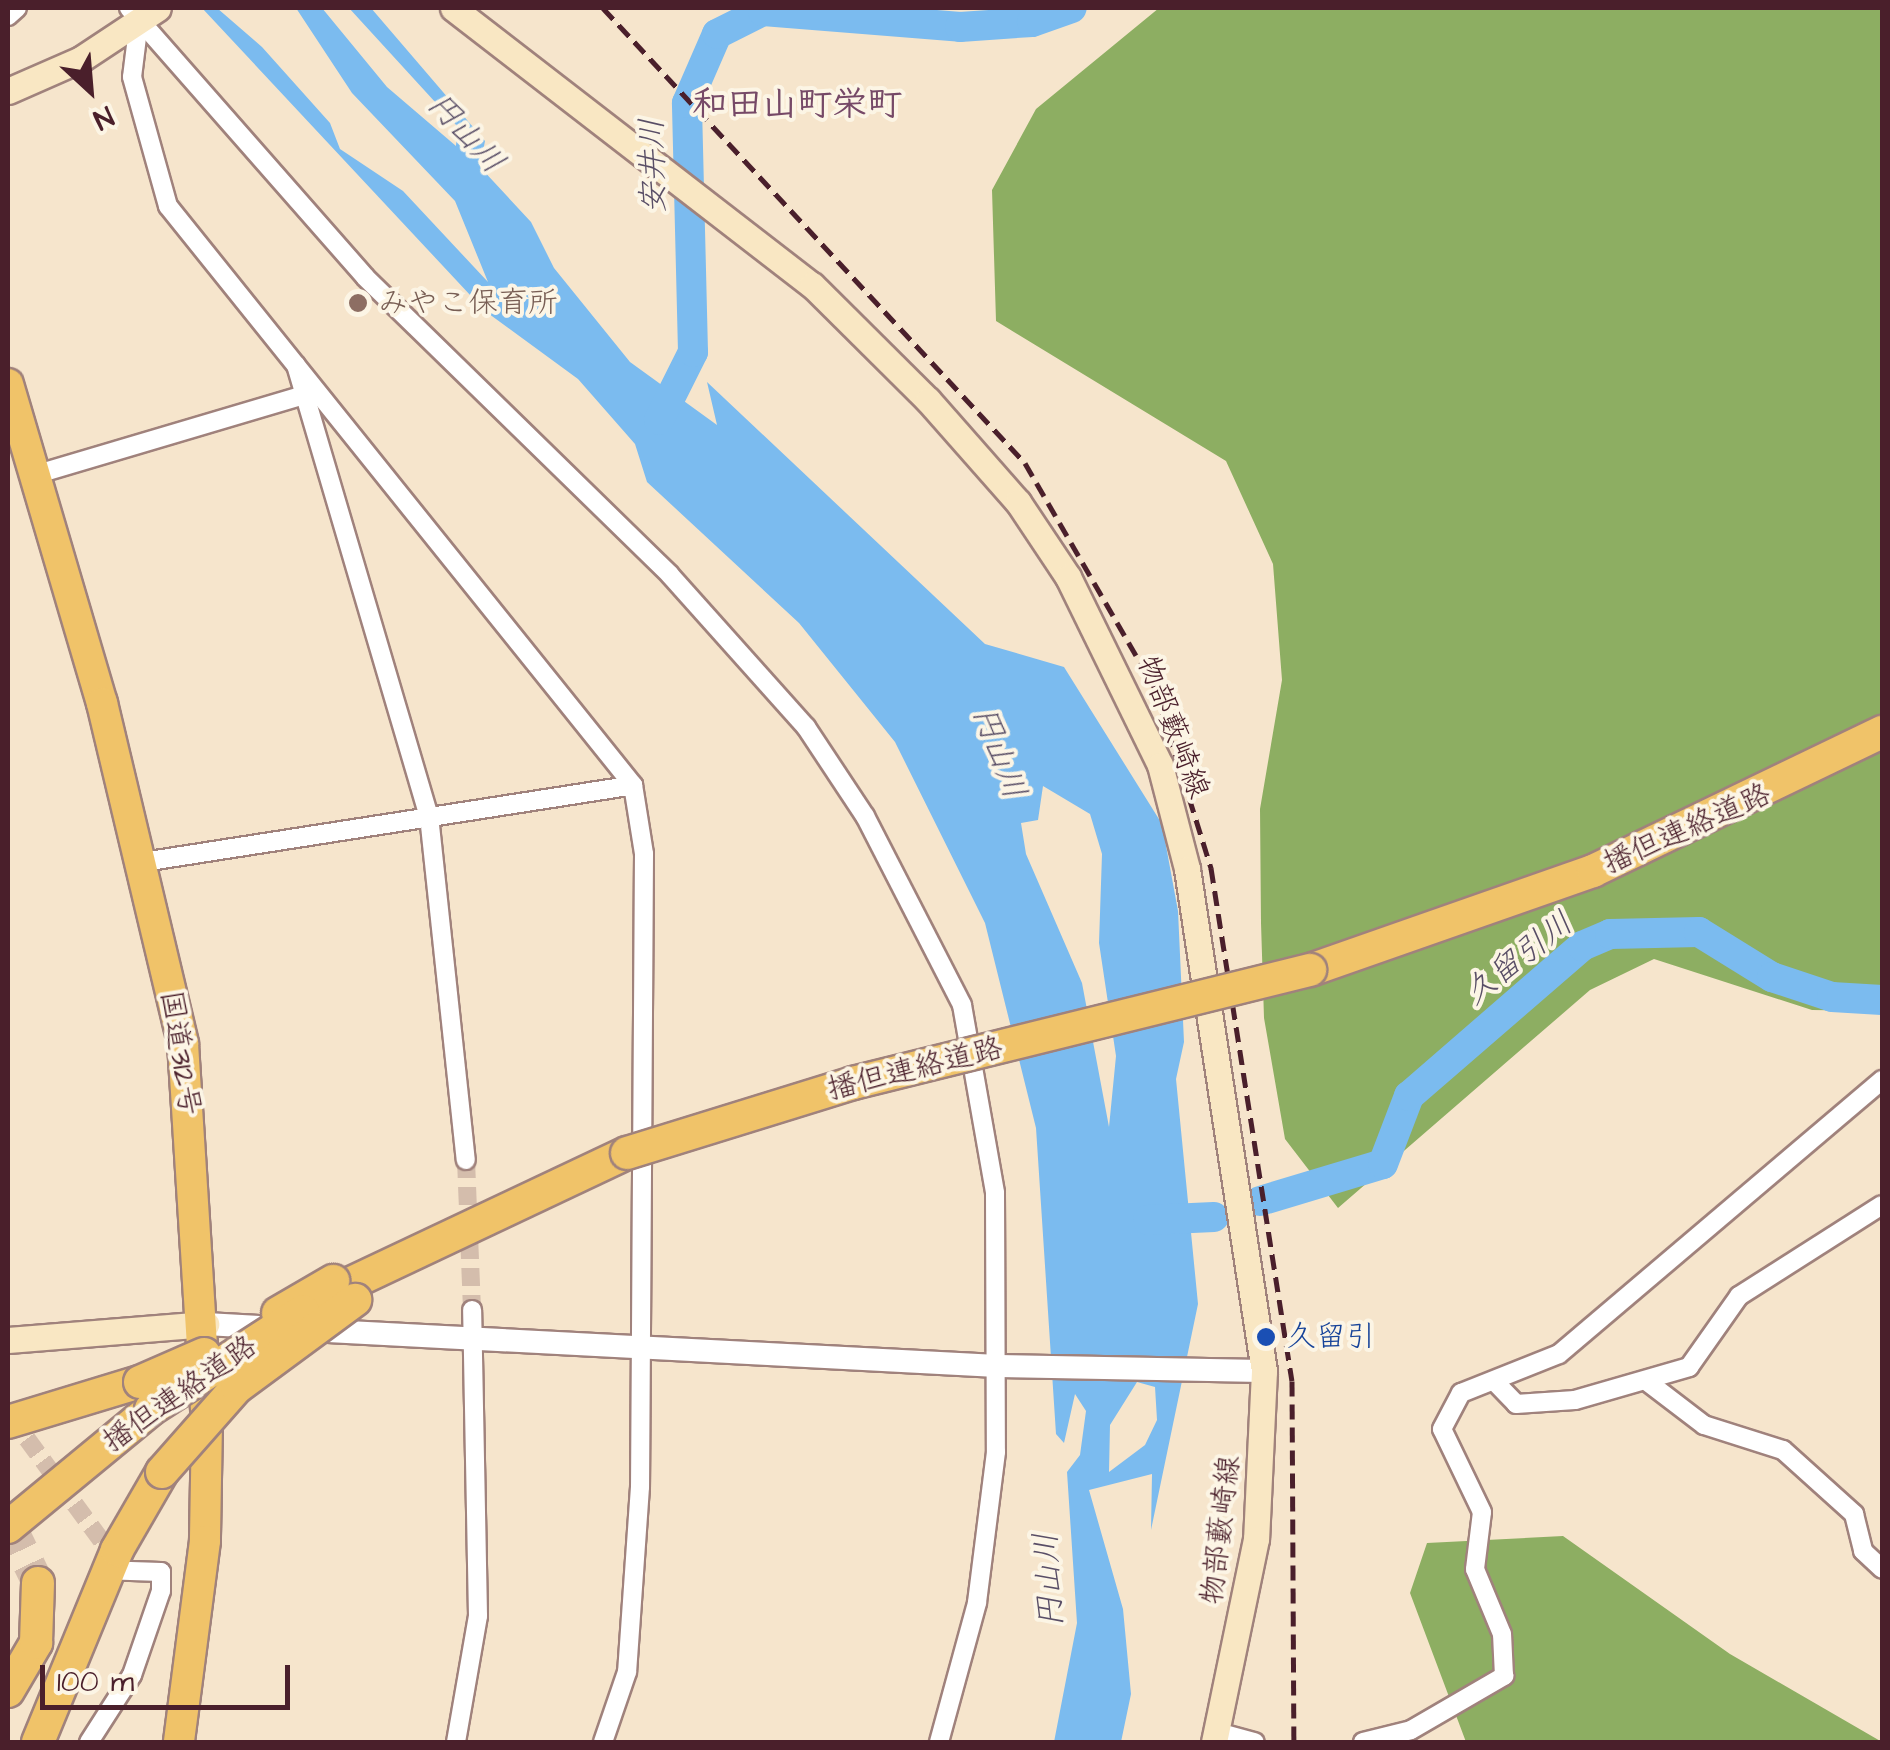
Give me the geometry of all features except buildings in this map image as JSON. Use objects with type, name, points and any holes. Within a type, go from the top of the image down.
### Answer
[{"type":"highway","name":"国道312号","points":[[8,384],[144,862],[183,1044],[206,1324],[204,1541],[178,1742]]},
{"type":"highway","name":"播但連絡道路","points":[[8,1527],[146,1396],[554,1183],[626,1153],[853,1083],[1310,970],[1593,871],[1882,732]]},
{"type":"highway","points":[[38,1742],[117,1550],[162,1472],[237,1387],[343,1290]]},
{"type":"highway","points":[[8,1422],[146,1396]]},
{"type":"highway","points":[[8,1691],[36,1643],[38,1583]]},
{"type":"main road","name":"物部藪崎線","points":[[453,8],[812,285],[972,448],[1058,562],[1113,659],[1160,766],[1188,869],[1264,1370],[1256,1539],[1215,1737]]},
{"type":"main road","points":[[8,90],[144,12]]},
{"type":"main road","points":[[8,1340],[206,1324]]},
{"type":"street","points":[[8,16],[17,8]]},
{"type":"street","points":[[144,12],[132,78],[168,206],[295,359],[633,785],[644,854],[644,1349],[626,1672],[603,1742]]},
{"type":"street","points":[[144,12],[365,277],[765,677],[865,816],[962,1004],[995,1193],[1006,1367],[977,1603],[939,1742]]},
{"type":"street","points":[[295,359],[429,816],[466,1160]]},
{"type":"street","points":[[34,475],[304,395]]},
{"type":"street","points":[[144,862],[633,785]]},
{"type":"street","points":[[1363,1742],[1410,1736],[1504,1676],[1502,1634],[1476,1569],[1482,1512],[1442,1429],[1462,1393],[1496,1383],[1559,1354],[1630,1301],[1880,1086]]},
{"type":"street","points":[[1496,1383],[1516,1404],[1649,1382],[1689,1367],[1739,1296],[1882,1205]]},
{"type":"street","points":[[456,1742],[478,1616],[472,1310]]},
{"type":"street","points":[[206,1324],[1006,1367],[1216,1373],[1264,1370]]},
{"type":"street","points":[[1649,1382],[1704,1425],[1791,1457],[1854,1514],[1863,1552],[1882,1569]]},
{"type":"street","points":[[88,1742],[132,1675],[161,1591],[162,1572],[123,1571]]},
{"type":"street","points":[[1215,1737],[1254,1742]]},
{"type":"green space","points":[[1159,8],[1882,8],[1882,996],[1873,1011],[1812,1010],[1654,959],[1590,990],[1338,1208],[1285,1139],[1264,1018],[1261,923],[1260,809],[1282,680],[1273,564],[1226,461],[996,321],[992,190],[1036,109]]},
{"type":"green space","points":[[1563,1536],[1730,1654],[1882,1742],[1466,1742],[1410,1593],[1427,1543]]},
{"type":"water","name":"円山川","points":[[202,8],[217,8],[262,47],[330,123],[340,149],[403,191],[488,282],[455,201],[352,93],[296,8],[322,8],[387,87],[456,146],[457,126],[349,8],[371,8],[485,141],[480,167],[531,222],[554,268],[630,362],[717,425],[707,382],[985,644],[1064,667],[1162,824],[1178,911],[1184,1042],[1176,1079],[1198,1304],[1151,1530],[1152,1474],[1089,1490],[1123,1609],[1131,1694],[1121,1742],[1054,1742],[1077,1623],[1067,1472],[1080,1455],[1086,1411],[1075,1394],[1064,1443],[1056,1434],[1036,1128],[985,923],[895,742],[799,623],[647,482],[635,444],[578,379],[485,311]],"holes":[[[1043,786],[1090,814],[1102,854],[1099,943],[1116,1056],[1109,1127],[1082,983],[1026,854],[1021,823],[1038,820]],[[1137,1382],[1155,1387],[1157,1420],[1145,1445],[1109,1472],[1110,1425]]]},
{"type":"waterway","name":"安井川","points":[[659,420],[693,352],[687,103],[717,34],[763,11],[960,27],[1032,22],[1072,8]]},
{"type":"waterway","name":"久留引川","points":[[1260,1201],[1383,1164],[1409,1096],[1582,946],[1610,934],[1699,932],[1772,977],[1832,997],[1882,1000]]},
{"type":"waterway","name":"久留引川","points":[[1148,1220],[1214,1217]]},
{"type":"tunnel","points":[[466,1160],[472,1310]]},
{"type":"tunnel","points":[[11,1417],[117,1562]]},
{"type":"tunnel","points":[[8,1521],[38,1583]]},
{"type":"railway","points":[[603,8],[1025,463],[1155,688],[1211,868],[1292,1381],[1294,1742]]},
{"type":"place","name":"みやこ保育所","points":[[358,303]]},
{"type":"place","name":"久留引","points":[[1266,1337]]},
{"type":"district","name":"和田山町栄町","points":[[797,105]]}]
